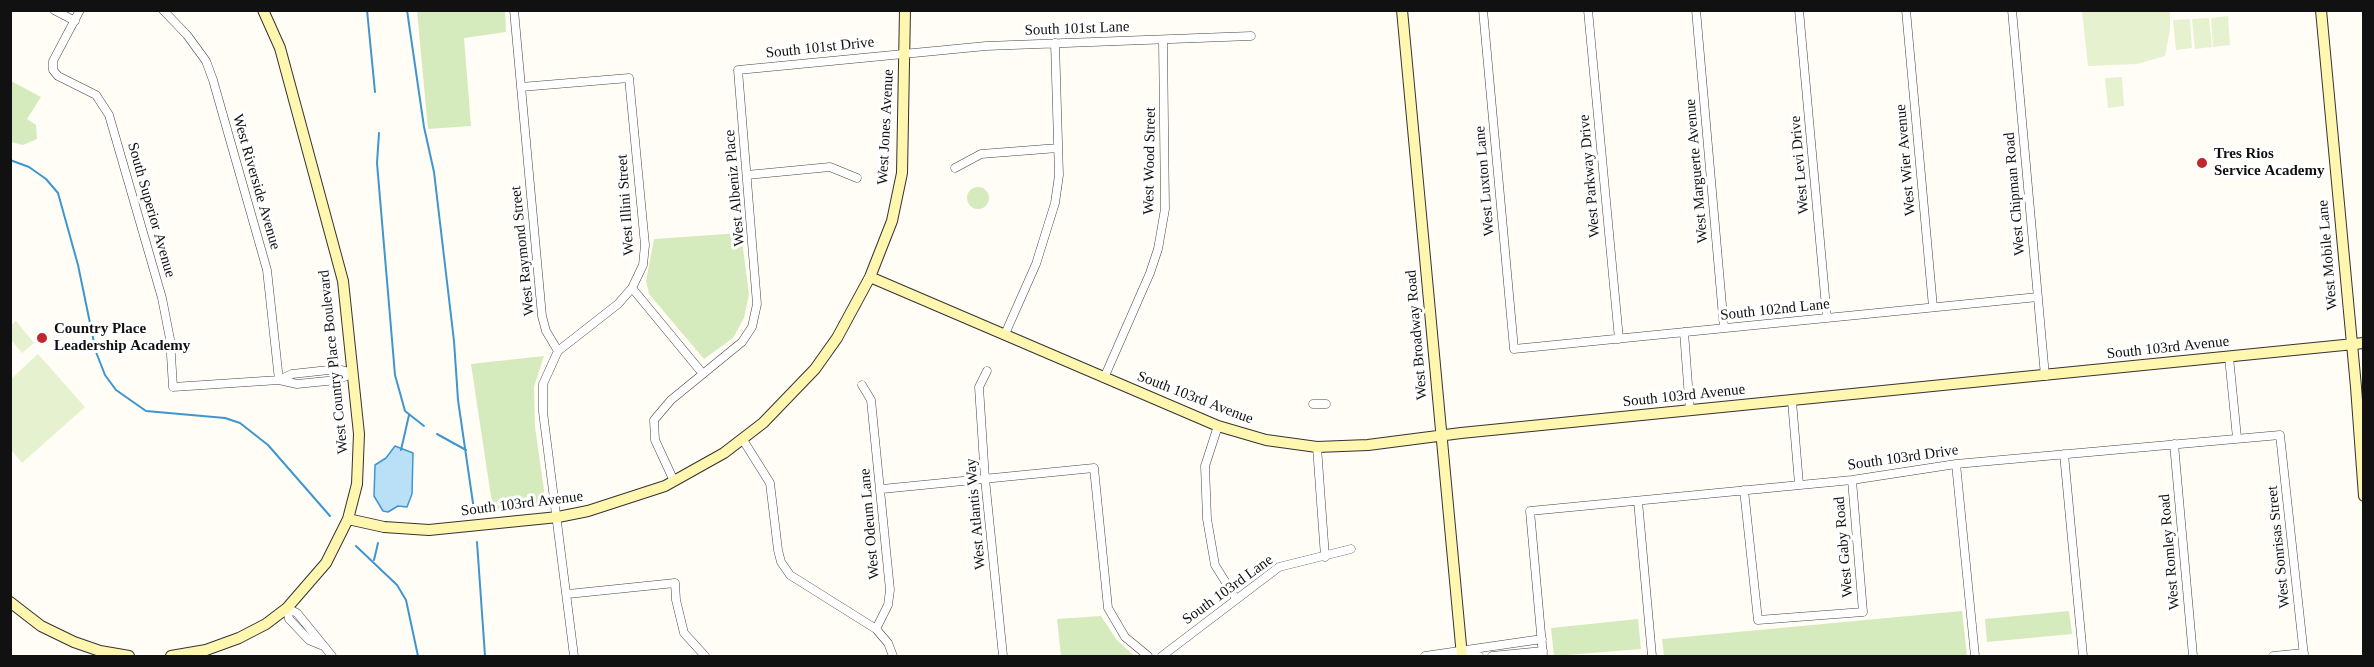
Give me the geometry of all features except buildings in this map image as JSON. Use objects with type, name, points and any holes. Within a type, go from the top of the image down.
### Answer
[{"type":"street","points":[[54,10],[75,21],[80,10]]},
{"type":"street","name":"West Riverside Avenue","points":[[163,10],[187,34],[206,61],[213,80],[267,270],[279,380]]},
{"type":"street","name":"West Country Place Boulevard","points":[[171,657],[206,650],[240,638],[287,608],[326,562],[348,519],[357,484],[359,460],[345,294],[337,254],[280,48],[263,10]]},
{"type":"street","name":"West Raymond Street","points":[[514,10],[542,315],[546,332],[558,351]]},
{"type":"street","name":"West Jones Avenue","points":[[870,277],[892,221],[902,173],[905,10]]},
{"type":"street","name":"West Broadway Road","points":[[1402,10],[1462,655]]},
{"type":"street","name":"West Luxton Lane","points":[[1483,10],[1514,349]]},
{"type":"street","name":"West Parkway Drive","points":[[1588,10],[1619,339]]},
{"type":"street","name":"West Marguerte Avenue","points":[[1696,10],[1724,328]]},
{"type":"street","name":"West Levi Drive","points":[[1799,10],[1827,318]]},
{"type":"street","name":"West Wier Avenue","points":[[1906,10],[1933,307]]},
{"type":"street","name":"West Chipman Road","points":[[2012,10],[2045,376]]},
{"type":"street","name":"West Mobile Lane","points":[[2321,10],[2364,496]]},
{"type":"street","name":"South Superior Avenue","points":[[75,21],[53,61],[53,70],[58,75],[96,95],[109,115],[162,298],[170,339],[173,387],[279,380]]},
{"type":"street","name":"South 101st Lane","points":[[904,53],[1055,43],[1251,36]]},
{"type":"street","name":"West Wood Street","points":[[1104,378],[1158,249],[1165,209],[1162,40]]},
{"type":"street","points":[[1005,334],[1047,234],[1059,175],[1055,43]]},
{"type":"street","name":"South 101st Drive","points":[[738,70],[904,53]]},
{"type":"street","name":"West Albeniz Place","points":[[703,374],[742,342],[752,327],[757,304],[738,70]]},
{"type":"street","name":"West Illini Street","points":[[521,87],[629,78],[645,245],[643,265],[632,288]]},
{"type":"street","points":[[955,168],[981,154],[1058,148]]},
{"type":"street","points":[[747,175],[830,167],[857,178]]},
{"type":"street","name":"South 103rd Avenue","points":[[348,519],[384,527],[429,530],[558,517],[609,506],[674,481],[743,440],[788,399],[815,369],[837,338],[870,277],[1218,426],[1266,440],[1317,447],[1368,445],[2364,343]]},
{"type":"street","points":[[574,657],[543,400],[543,384],[558,351],[618,304],[632,288],[703,374],[660,411],[654,420],[654,430],[660,452],[674,481]]},
{"type":"street","name":"South 102nd Lane","points":[[1514,349],[2038,297]]},
{"type":"street","points":[[1684,332],[1690,411]]},
{"type":"street","points":[[2229,357],[2237,438]]},
{"type":"street","name":"West Atlantis Way","points":[[987,371],[980,387],[985,479],[1003,657]]},
{"type":"street","points":[[279,380],[297,384],[337,380],[353,372]]},
{"type":"street","name":"West Odeum Lane","points":[[862,385],[871,400],[882,489],[890,590],[888,605],[876,629]]},
{"type":"street","points":[[1792,401],[1799,484]]},
{"type":"street","points":[[1314,404],[1326,404]]},
{"type":"street","points":[[1218,426],[1205,466],[1207,519],[1215,565],[1236,599]]},
{"type":"street","name":"South 103rd Drive","points":[[1542,639],[1530,511],[1852,480],[1956,464],[2280,435]]},
{"type":"street","name":"West Sonrisas Street","points":[[2280,435],[2304,655]]},
{"type":"street","points":[[743,440],[770,483],[781,562],[790,575],[802,585],[876,629],[888,643],[893,657]]},
{"type":"street","name":"West Romley Road","points":[[2174,444],[2193,657]]},
{"type":"street","points":[[1317,447],[1325,557]]},
{"type":"street","points":[[2064,454],[2083,657]]},
{"type":"street","points":[[1956,464],[1975,657]]},
{"type":"street","points":[[882,489],[1094,468],[1108,608],[1125,637],[1148,657]]},
{"type":"street","name":"West Gaby Road","points":[[1744,490],[1758,621],[1863,612],[1852,480]]},
{"type":"street","points":[[1638,501],[1652,657]]},
{"type":"street","name":"South 103rd Lane","points":[[1161,657],[1279,567],[1351,549]]},
{"type":"street","points":[[568,594],[675,584],[680,622],[693,645],[705,657]]},
{"type":"street","points":[[10,602],[41,626],[99,655],[129,657]]},
{"type":"street","points":[[287,608],[289,619],[309,640],[321,645],[332,657]]},
{"type":"street","points":[[1462,655],[1483,646],[1542,639],[1543,654],[1492,657]]},
{"type":"street","points":[[1425,657],[1462,655],[1479,657]]},
{"type":"street","points":[[2273,657],[2304,655]]},
{"type":"green space","points":[[417,11],[505,11],[506,32],[464,38],[471,126],[428,129]]},
{"type":"green space","points":[[2082,11],[2170,11],[2170,30],[2165,56],[2137,64],[2088,66]]},
{"type":"green space","points":[[2228,16],[2230,45],[2213,47],[2211,18]]},
{"type":"green space","points":[[2209,18],[2212,47],[2195,49],[2192,19]]},
{"type":"green space","points":[[2190,19],[2192,48],[2176,50],[2173,20]]},
{"type":"green space","points":[[2122,77],[2124,106],[2108,108],[2105,78]]},
{"type":"green space","points":[[11,81],[41,97],[27,119],[36,125],[37,139],[23,145],[11,142]]},
{"type":"green space","points":[[978,187],[986,190],[989,198],[986,206],[978,209],[970,206],[967,198],[970,190]]},
{"type":"green space","points":[[741,233],[749,294],[744,318],[733,338],[704,359],[649,294],[646,281],[654,239]]},
{"type":"green space","points":[[16,321],[34,343],[22,353],[11,340],[11,325]]},
{"type":"green space","points":[[38,354],[85,407],[22,463],[11,450],[11,379]]},
{"type":"green space","points":[[544,356],[534,387],[535,427],[546,504],[493,510],[471,364]]},
{"type":"green space","points":[[1962,611],[1967,656],[1664,656],[1662,639]]},
{"type":"green space","points":[[2069,611],[2072,634],[1987,642],[1985,619]]},
{"type":"green space","points":[[1101,616],[1116,639],[1134,656],[1061,656],[1057,619]]},
{"type":"green space","points":[[1638,619],[1641,649],[1554,656],[1551,628]]},
{"type":"water","points":[[395,446],[413,453],[412,494],[407,507],[398,506],[388,512],[383,511],[374,496],[375,465],[386,458]]},
{"type":"waterway","points":[[367,10],[375,92]]},
{"type":"waterway","points":[[407,10],[424,127],[434,172],[454,341],[458,400],[474,510]]},
{"type":"waterway","points":[[379,133],[377,163],[395,375],[405,411],[424,426]]},
{"type":"waterway","points":[[10,160],[29,167],[46,179],[58,193],[78,265],[96,352],[105,375],[116,390],[146,411],[225,418],[240,423],[268,445],[330,516]]},
{"type":"waterway","points":[[401,450],[409,415]]},
{"type":"waterway","points":[[437,434],[466,450]]},
{"type":"waterway","points":[[477,542],[485,656]]},
{"type":"waterway","points":[[374,560],[378,543]]},
{"type":"waterway","points":[[356,546],[397,585],[406,600],[418,656]]},
{"type":"place","name":"Tres Rios Service Academy","points":[[2202,163]]},
{"type":"place","name":"Country Place Leadership Academy","points":[[42,338]]}]
